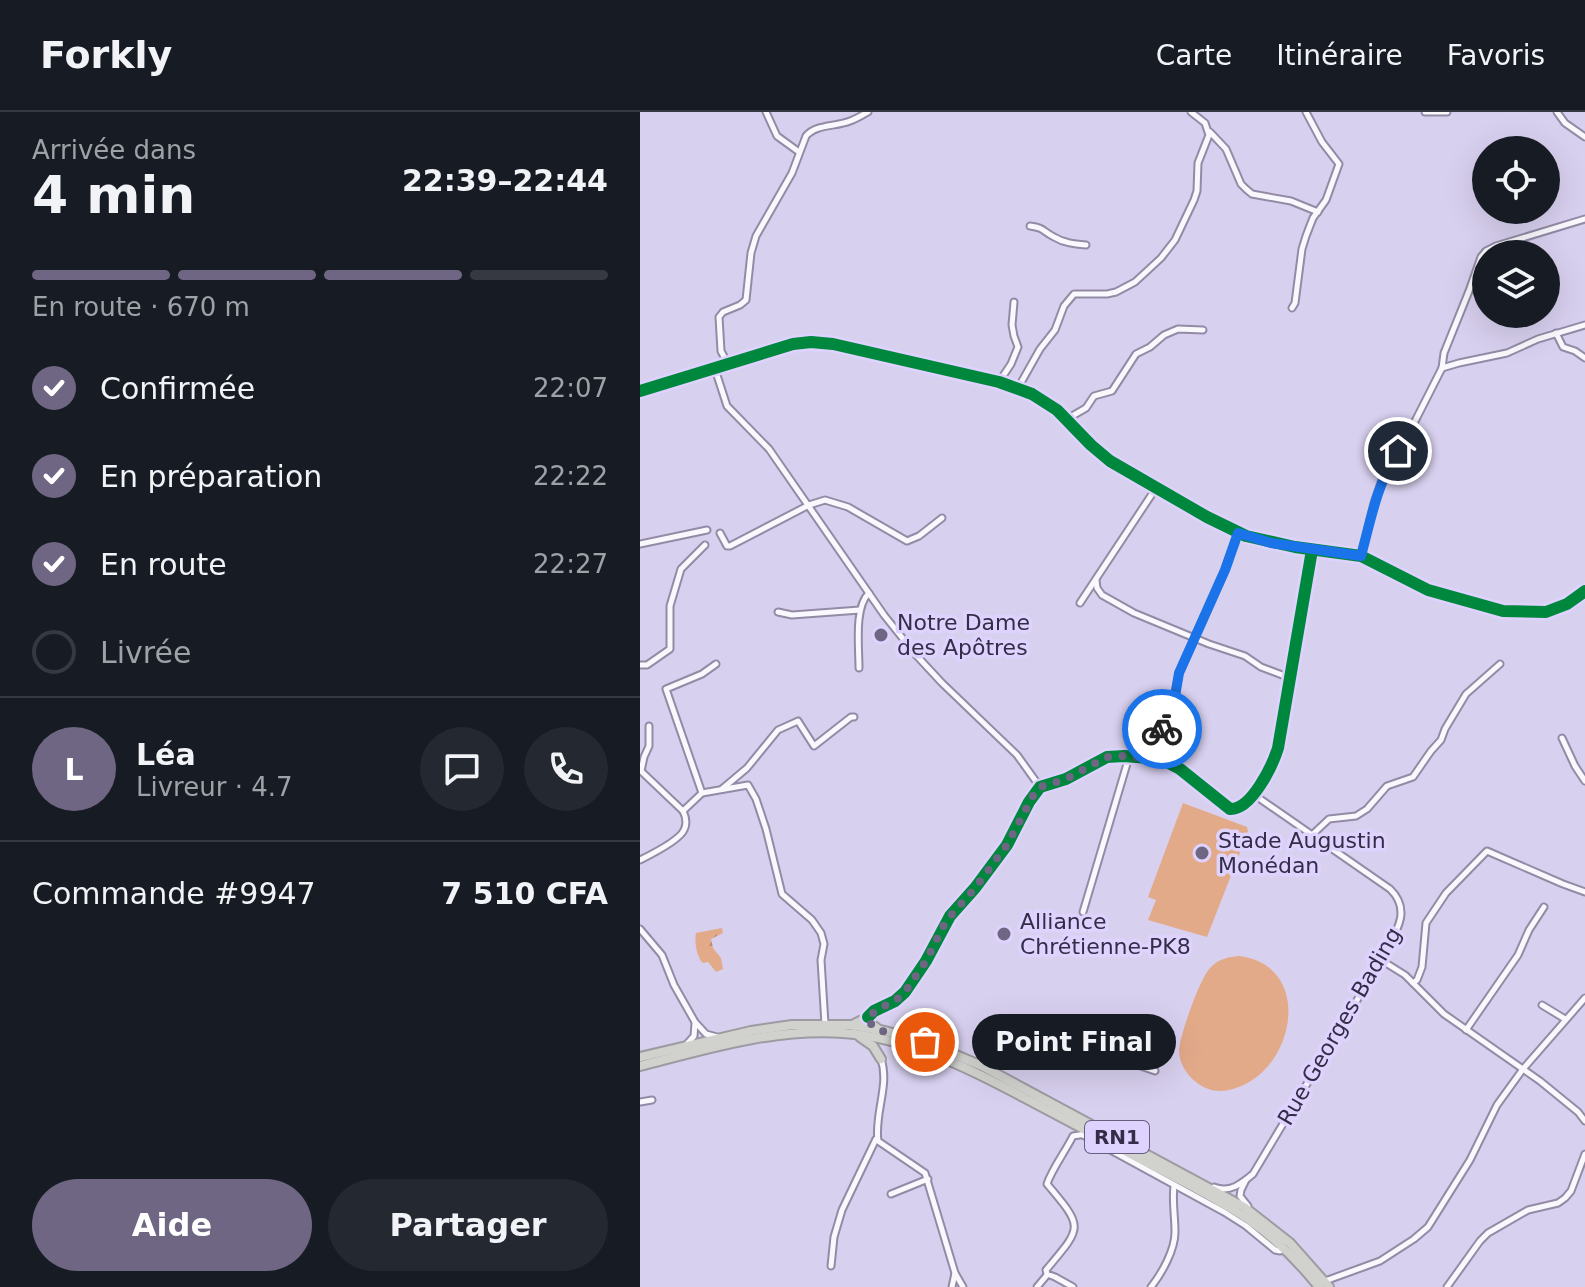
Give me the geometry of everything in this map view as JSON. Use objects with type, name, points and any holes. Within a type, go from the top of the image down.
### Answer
[{"type":"highway","points":[[850,1025],[868,1017],[878,1030]]},
{"type":"highway","name":"RN1","points":[[640,1057],[787,1025],[850,1025],[916,1039],[958,1054],[1244,1207],[1300,1253],[1324,1285]]},
{"type":"highway","name":"RN1","points":[[640,1066],[764,1036],[811,1032],[856,1034],[903,1043],[950,1060],[1240,1214],[1324,1285]]},
{"type":"highway","points":[[856,1034],[873,1046],[881,1059]]},
{"type":"highway","points":[[881,1059],[882,1050],[886,1047],[903,1043]]},
{"type":"street","points":[[766,112],[777,136],[799,152]]},
{"type":"street","points":[[728,364],[721,351],[719,317],[746,300],[756,236],[792,173],[810,131],[848,122],[868,112]]},
{"type":"street","points":[[1191,112],[1205,123],[1226,149],[1241,184],[1252,194],[1291,201],[1318,212]]},
{"type":"street","points":[[1292,308],[1309,226],[1326,200],[1339,164],[1322,142],[1306,112]]},
{"type":"street","points":[[1425,112],[1447,112]]},
{"type":"street","points":[[1557,112],[1565,123],[1585,137]]},
{"type":"street","points":[[1018,388],[1040,349],[1055,330],[1064,306],[1074,294],[1107,294],[1128,286],[1161,258],[1175,240],[1196,195],[1198,163],[1210,132]]},
{"type":"street","points":[[1361,556],[1384,474],[1407,437],[1442,368],[1444,353],[1483,254],[1496,246],[1585,219]]},
{"type":"street","points":[[1030,226],[1043,229],[1063,242],[1086,245]]},
{"type":"street","points":[[999,382],[1018,347],[1012,325],[1014,302]]},
{"type":"street","points":[[1442,368],[1507,353],[1585,325]]},
{"type":"street","points":[[1067,419],[1086,408],[1094,396],[1112,391],[1136,354],[1164,335],[1178,329],[1203,330]]},
{"type":"street","points":[[1556,333],[1563,347],[1585,358]]},
{"type":"street","points":[[640,391],[793,344],[825,342],[1018,388],[1048,403],[1103,455],[1238,533],[1271,543],[1361,556],[1428,590],[1503,611],[1546,612],[1567,604],[1585,591]]},
{"type":"street","points":[[715,369],[727,406],[769,449],[916,655],[1017,755],[1040,787]]},
{"type":"street","points":[[1080,603],[1156,488]]},
{"type":"street","points":[[720,533],[730,546],[816,501],[832,501],[848,507],[907,541],[919,536],[942,518]]},
{"type":"street","points":[[640,544],[707,530]]},
{"type":"street","points":[[1155,759],[1163,726],[1174,702],[1177,679],[1238,533]]},
{"type":"street","points":[[640,665],[647,665],[670,649],[670,606],[681,569],[705,545]]},
{"type":"street","points":[[868,1017],[905,992],[926,961],[946,921],[1007,845],[1040,787],[1066,779],[1107,757],[1129,757],[1165,761],[1180,769],[1230,809],[1240,807],[1253,794],[1278,748],[1312,550]]},
{"type":"street","points":[[1096,580],[1102,595],[1134,613],[1245,656],[1261,667],[1290,678]]},
{"type":"street","points":[[859,668],[860,610],[862,600],[869,593]]},
{"type":"street","points":[[778,612],[792,615],[860,610]]},
{"type":"street","points":[[702,793],[666,689],[702,674],[716,664]]},
{"type":"street","points":[[1313,834],[1329,819],[1356,816],[1367,809],[1387,786],[1413,777],[1441,740],[1466,694],[1500,664]]},
{"type":"street","points":[[722,789],[747,768],[778,730],[798,721],[814,746],[854,717]]},
{"type":"street","points":[[640,860],[680,836],[685,829],[686,817],[641,770],[649,746],[649,726]]},
{"type":"street","points":[[1562,738],[1585,781]]},
{"type":"street","points":[[1083,912],[1129,757]]},
{"type":"street","points":[[683,811],[702,793],[748,785],[766,829],[782,894],[812,920],[821,933],[824,944],[821,960],[825,1024]]},
{"type":"street","name":"Rue Georges Bading","points":[[1246,1180],[1255,1171],[1381,960],[1400,922],[1401,912],[1399,899],[1390,889],[1253,794]]},
{"type":"street","points":[[1413,983],[1422,967],[1426,923],[1446,893],[1487,851],[1585,892]]},
{"type":"street","points":[[1466,1030],[1518,955],[1544,907]]},
{"type":"street","points":[[640,929],[662,955],[674,985],[695,1022],[706,1034],[722,1038]]},
{"type":"street","points":[[1381,960],[1401,972],[1439,1010],[1569,1104],[1585,1121]]},
{"type":"street","points":[[1324,1285],[1380,1261],[1428,1227],[1470,1160],[1497,1105],[1523,1069],[1585,998]]},
{"type":"street","points":[[1542,1005],[1565,1019]]},
{"type":"street","points":[[1034,1021],[1095,1050],[1155,1071]]},
{"type":"street","points":[[684,1047],[694,1036],[695,1022]]},
{"type":"street","points":[[831,1266],[834,1237],[842,1210],[877,1138],[884,1075],[881,1059]]},
{"type":"street","points":[[640,1102],[652,1100]]},
{"type":"street","points":[[1037,1287],[1047,1275],[1046,1270],[1071,1241],[1075,1229],[1074,1220],[1047,1184],[1048,1179],[1073,1136],[1087,1134]]},
{"type":"street","points":[[877,1138],[889,1150],[920,1168],[928,1179],[955,1273],[963,1287]]},
{"type":"street","points":[[1447,1287],[1488,1233],[1528,1210],[1558,1203],[1565,1198],[1571,1191],[1585,1154]]},
{"type":"street","points":[[1131,1158],[1174,1186],[1235,1218],[1275,1250],[1283,1248]]},
{"type":"street","points":[[891,1194],[928,1179]]},
{"type":"street","points":[[1199,1181],[1226,1190],[1246,1180]]},
{"type":"street","points":[[1246,1180],[1241,1190],[1242,1199],[1262,1219]]},
{"type":"street","points":[[1151,1287],[1173,1246],[1174,1186]]},
{"type":"street","points":[[952,1287],[955,1273]]},
{"type":"street","points":[[1047,1275],[1073,1287]]},
{"type":"green space","name":"Stade Augustin Monédan","points":[[1183,803],[1247,827],[1248,832],[1207,937],[1148,920],[1156,900],[1148,897]]},
{"type":"green space","points":[[722,928],[723,933],[711,939],[723,969],[716,972],[708,962],[701,961],[695,936],[696,933]]},
{"type":"green space","points":[[1239,956],[1263,963],[1279,978],[1287,997],[1288,1018],[1283,1040],[1272,1061],[1256,1077],[1236,1088],[1215,1091],[1205,1088],[1187,1072],[1180,1060],[1180,1044],[1191,1007],[1207,972],[1220,960]]},
{"type":"cycle path","points":[[640,391],[793,344],[833,344],[999,382],[1032,394],[1057,410],[1110,461],[1246,536],[1295,547],[1361,556],[1428,590],[1503,611],[1546,612],[1567,604],[1585,591]]},
{"type":"cycle path","points":[[868,1017],[905,992],[950,916],[1007,845],[1040,787],[1066,779],[1107,757],[1124,756],[1165,761],[1180,769],[1230,809],[1246,803],[1266,776],[1278,748],[1312,550]]},
{"type":"way so far","points":[[925,1042],[878,1030],[868,1017],[905,992],[926,961],[946,921],[1007,845],[1035,792],[1107,757],[1155,759],[1162,729]]},
{"type":"place","name":"Notre Dame des Apôtres","points":[[881,635]]},
{"type":"place","name":"Stade Augustin Monédan","points":[[1202,853]]},
{"type":"place","name":"Alliance Chrétienne-PK8","points":[[1004,934]]},
{"type":"place","name":"Point Final","points":[[925,1042]]},
{"type":"route","points":[[1162,729],[1174,702],[1179,673],[1238,533],[1271,543],[1361,556],[1374,503],[1387,469],[1398,451]]}]
